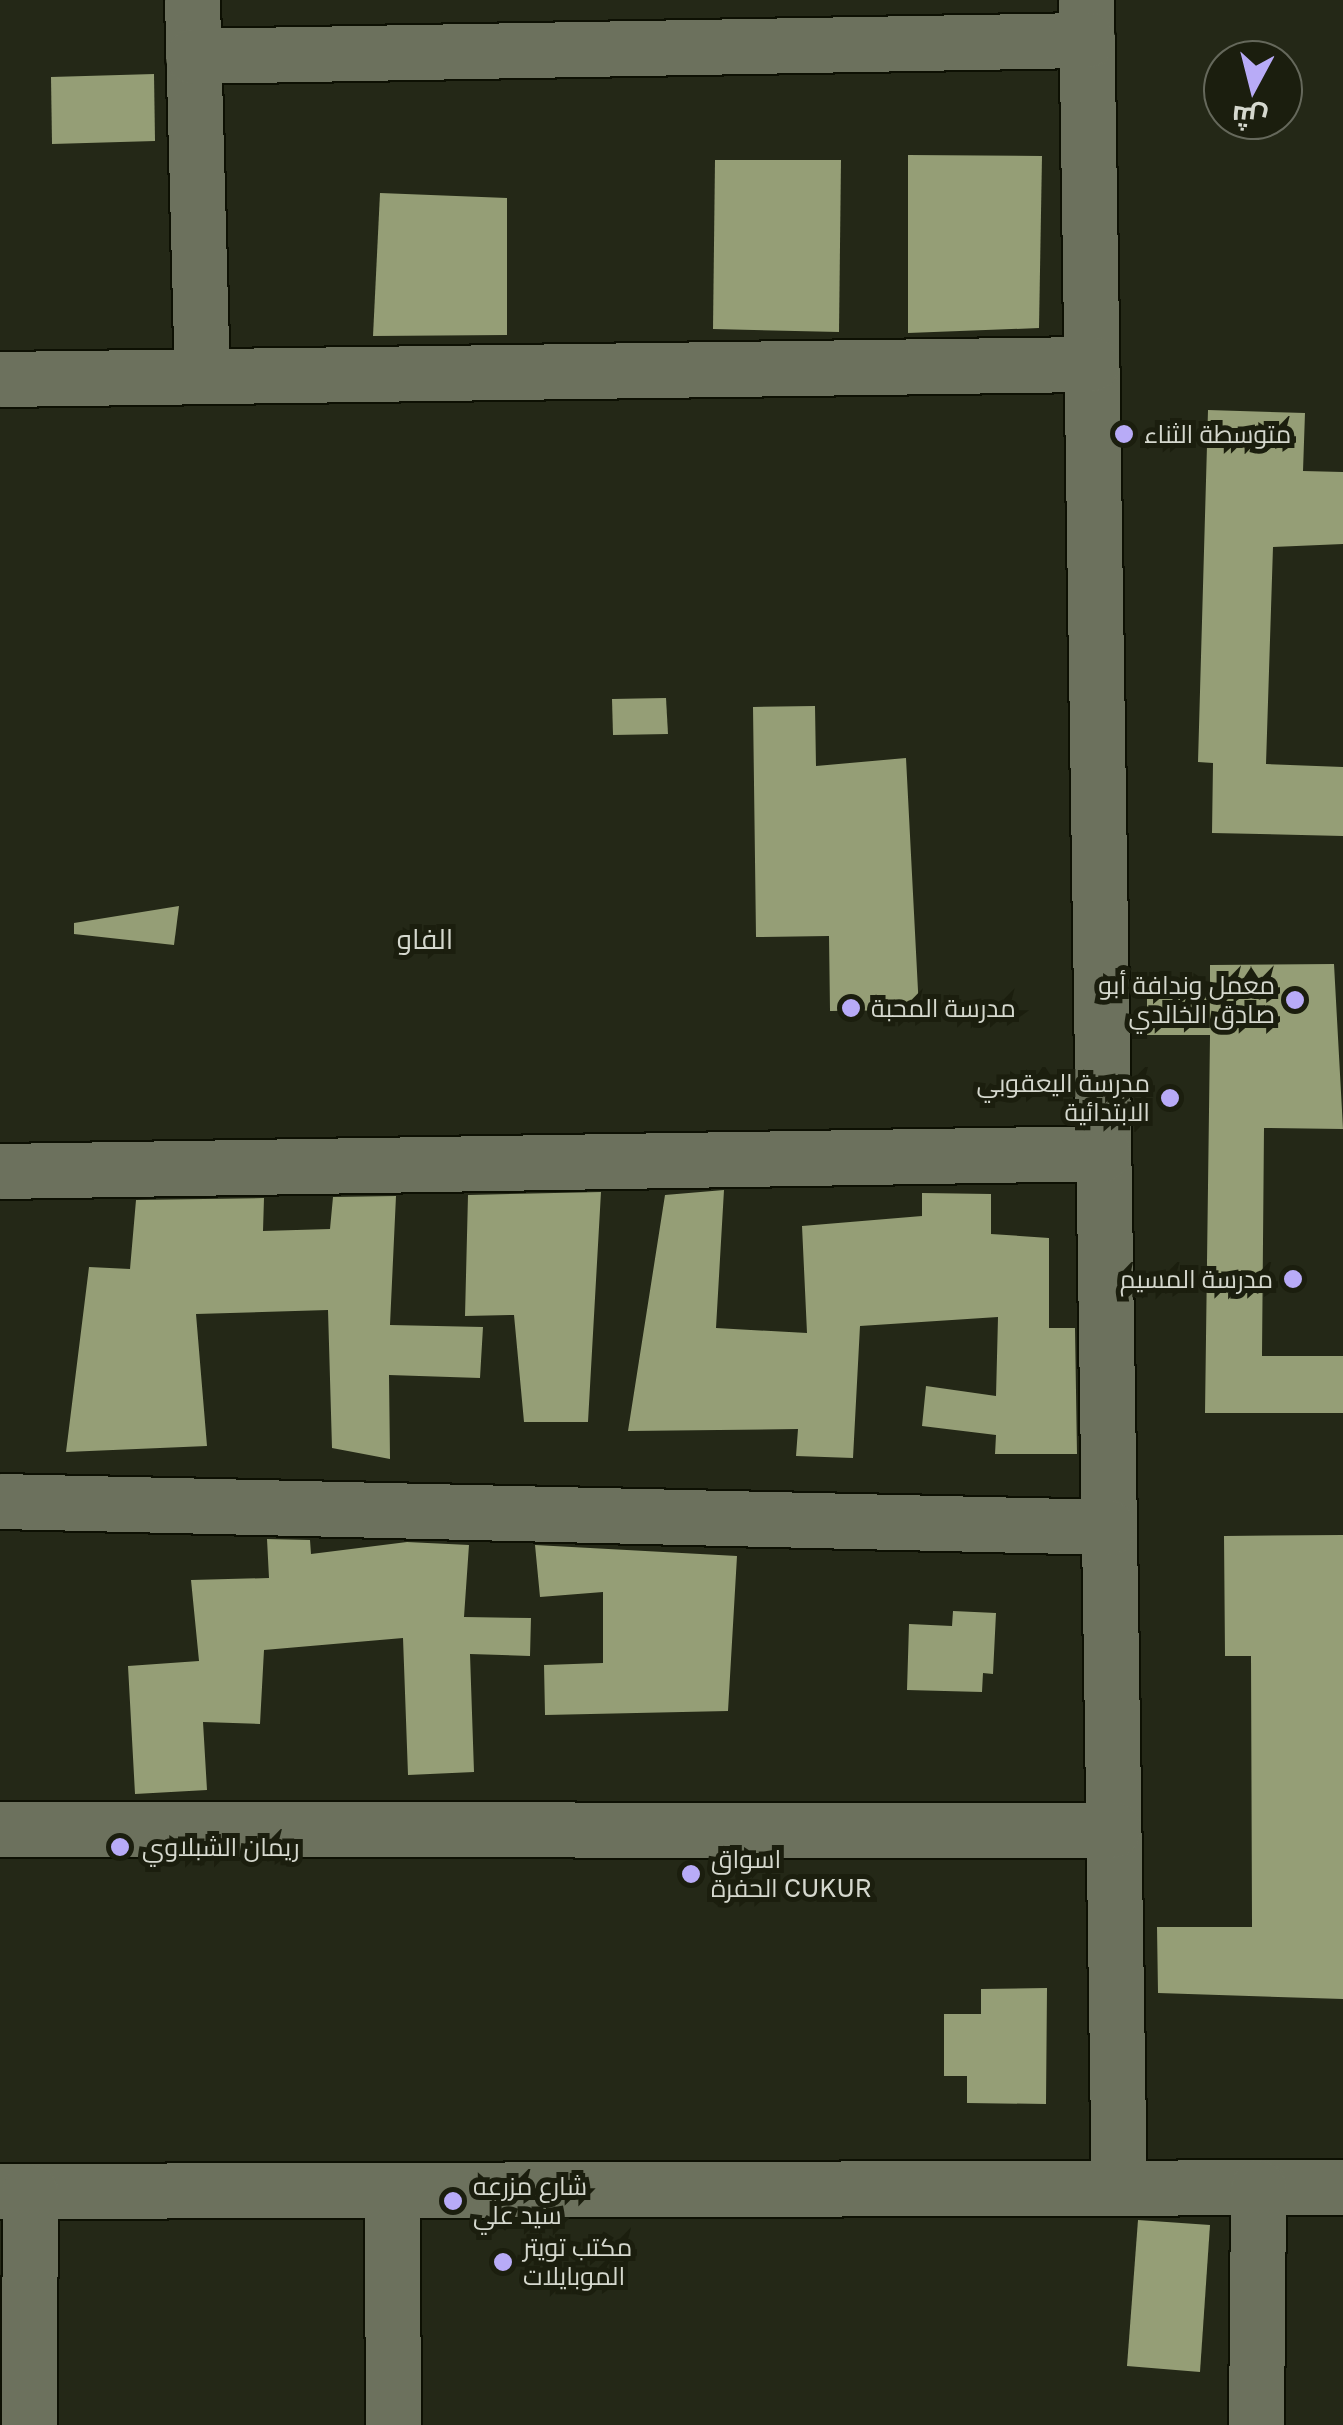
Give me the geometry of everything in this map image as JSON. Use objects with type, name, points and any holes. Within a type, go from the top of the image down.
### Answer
[{"type":"street","points":[[192,0],[202,376]]},
{"type":"street","points":[[193,56],[1087,20],[1118,2188]]},
{"type":"street","points":[[0,379],[1091,364]]},
{"type":"street","points":[[0,1170],[1103,1154]]},
{"type":"street","points":[[0,1501],[1108,1527]]},
{"type":"street","points":[[0,1829],[1113,1830]]},
{"type":"street","points":[[1256,2425],[1258,2187]]},
{"type":"street","points":[[29,2425],[15,2191],[1343,2187]]},
{"type":"street","points":[[392,2190],[393,2425]]},
{"type":"building","points":[[154,74],[155,141],[52,144],[51,77]]},
{"type":"building","points":[[908,155],[1042,156],[1039,328],[908,333]]},
{"type":"building","points":[[715,160],[841,160],[839,332],[713,329]]},
{"type":"building","points":[[380,193],[507,198],[507,335],[373,336]]},
{"type":"building","points":[[1208,410],[1305,413],[1303,471],[1343,472],[1343,544],[1273,547],[1266,764],[1343,767],[1343,836],[1212,833],[1213,763],[1198,762]]},
{"type":"building","points":[[666,698],[668,734],[613,735],[612,699]]},
{"type":"building","points":[[815,706],[816,766],[906,758],[919,1010],[830,1011],[829,936],[756,937],[753,707]]},
{"type":"building","points":[[179,906],[174,945],[74,934],[74,923]]},
{"type":"building","points":[[1334,964],[1343,1129],[1264,1128],[1262,1356],[1343,1356],[1343,1413],[1205,1413],[1210,1035],[1147,1035],[1147,991],[1210,991],[1210,965]]},
{"type":"building","points":[[724,1190],[716,1328],[807,1333],[802,1226],[922,1216],[922,1193],[991,1194],[991,1234],[1049,1238],[1049,1328],[1075,1328],[1077,1454],[995,1454],[996,1435],[922,1426],[926,1386],[996,1396],[998,1317],[860,1326],[853,1458],[796,1456],[798,1429],[628,1431],[665,1195]]},
{"type":"building","points":[[601,1192],[588,1422],[524,1422],[514,1315],[465,1316],[468,1195]]},
{"type":"building","points":[[396,1196],[390,1325],[483,1327],[480,1378],[389,1375],[390,1459],[332,1448],[328,1310],[196,1314],[207,1446],[66,1452],[89,1267],[130,1269],[136,1200],[264,1198],[263,1231],[330,1229],[333,1197]]},
{"type":"building","points":[[1343,1535],[1343,1999],[1158,1993],[1157,1927],[1252,1927],[1251,1656],[1225,1656],[1224,1536]]},
{"type":"building","points":[[267,1539],[310,1540],[311,1554],[407,1542],[469,1545],[464,1617],[531,1618],[530,1656],[470,1654],[474,1772],[408,1775],[403,1638],[264,1650],[260,1724],[203,1722],[207,1790],[135,1794],[128,1666],[199,1661],[191,1580],[269,1578]]},
{"type":"building","points":[[535,1545],[737,1556],[728,1711],[545,1715],[544,1665],[603,1663],[603,1592],[540,1597]]},
{"type":"building","points":[[953,1611],[996,1613],[993,1674],[983,1673],[982,1692],[907,1690],[909,1624],[952,1626]]},
{"type":"building","points":[[1047,1988],[1046,2104],[967,2103],[967,2076],[944,2076],[944,2014],[981,2014],[981,1989]]},
{"type":"building","points":[[1138,2220],[1210,2225],[1200,2372],[1127,2366]]},
{"type":"place","name":"متوسطة الثناء","points":[[1124,434]]},
{"type":"place","name":"معمل وندافة أبو صادق الخالدي","points":[[1295,1000]]},
{"type":"place","name":"مدرسة المحبة","points":[[851,1008]]},
{"type":"place","name":"مدرسة اليعقوبي الابتدائية","points":[[1170,1098]]},
{"type":"place","name":"مدرسة المسيم","points":[[1293,1279]]},
{"type":"place","name":"ريمان الشبلاوي","points":[[120,1847]]},
{"type":"place","name":"اسواق الحفرة CUKUR","points":[[691,1874]]},
{"type":"place","name":"شارع مزرعه سيد علي","points":[[453,2201]]},
{"type":"place","name":"مكتب تويتر الموبايلات","points":[[503,2262]]},
{"type":"district","name":"الفاو","points":[[425,939]]}]
